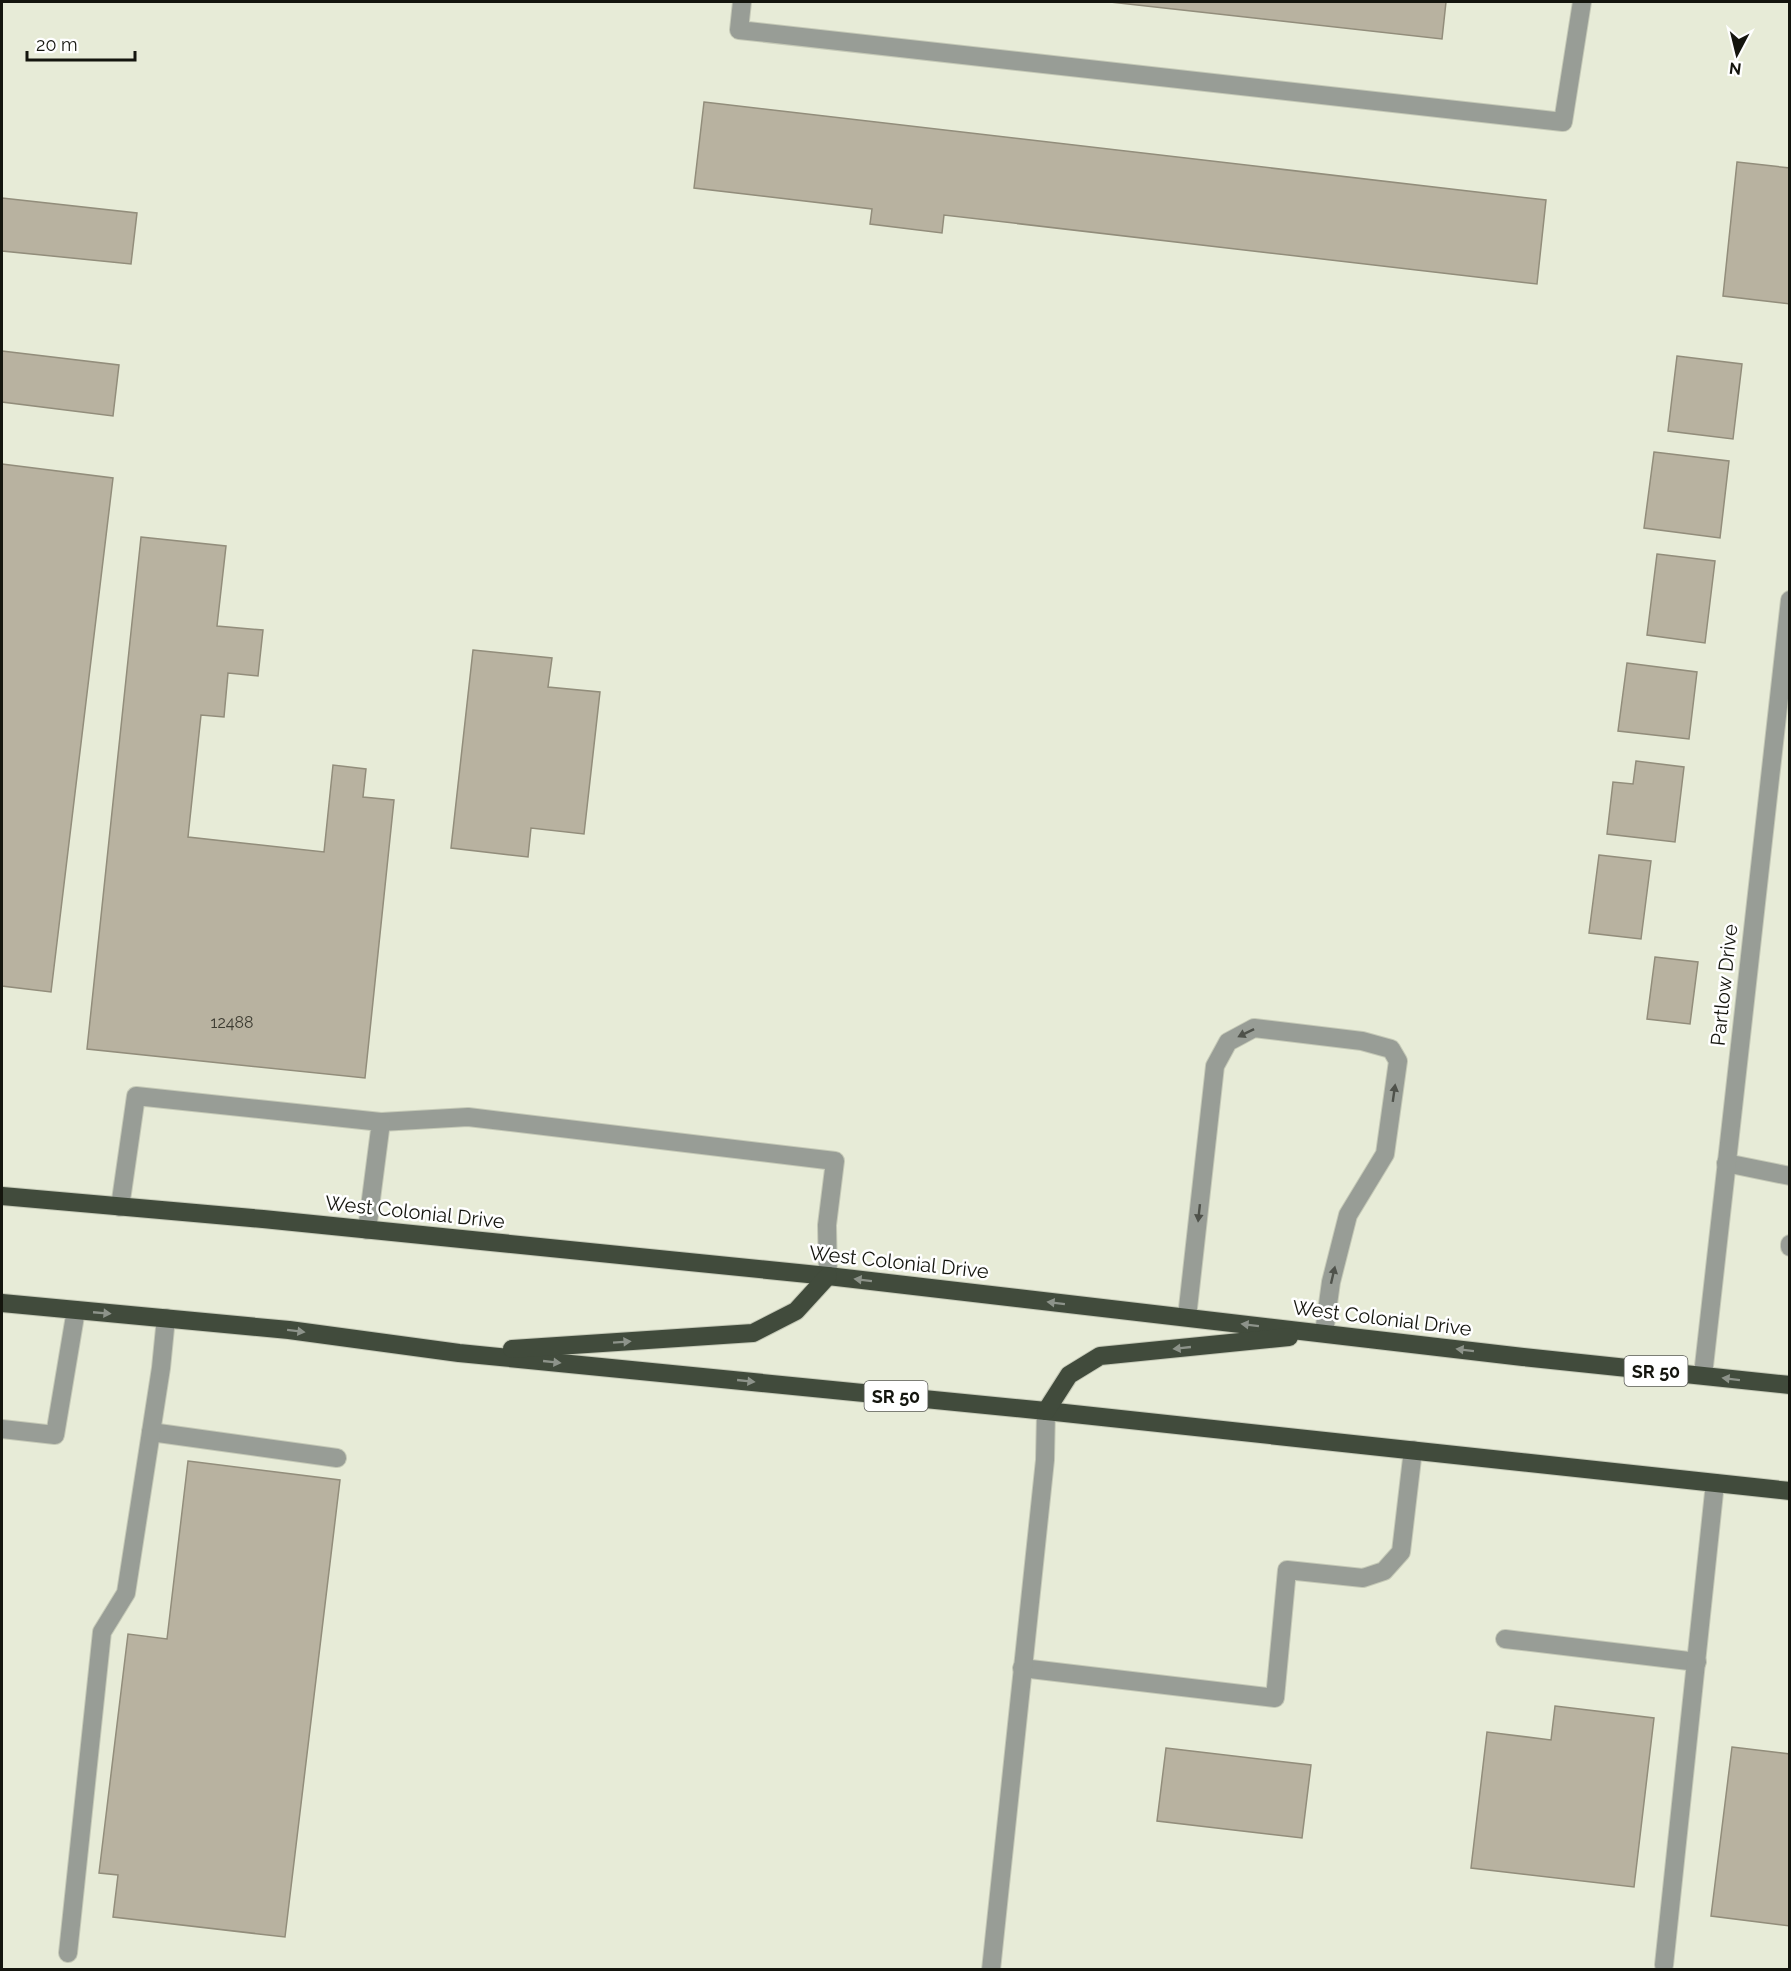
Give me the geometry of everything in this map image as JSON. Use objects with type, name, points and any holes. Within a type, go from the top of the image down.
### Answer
[{"type":"highway","name":"West Colonial Drive","points":[[2,1196],[828,1276],[1523,1358],[1703,1375],[1790,1386]]},
{"type":"highway","points":[[459,1353],[753,1333],[796,1311],[828,1276]]},
{"type":"highway","name":"SR 50","points":[[2,1303],[289,1330],[459,1353],[1046,1411],[1790,1491]]},
{"type":"highway","points":[[1046,1411],[1069,1375],[1100,1356],[1324,1333]]},
{"type":"street","points":[[742,2],[739,30],[1563,122],[1582,2]]},
{"type":"street","name":"Partlow Drive","points":[[1703,1375],[1790,600]]},
{"type":"street","points":[[1187,1317],[1215,1066],[1228,1042],[1254,1028],[1362,1041],[1391,1049],[1398,1061],[1385,1154],[1348,1215],[1331,1282],[1324,1333]]},
{"type":"street","points":[[120,1206],[136,1096],[381,1122],[468,1117],[835,1161],[827,1225],[828,1276]]},
{"type":"street","points":[[367,1230],[381,1122]]},
{"type":"street","points":[[1726,1163],[1790,1176]]},
{"type":"street","points":[[2,1430],[55,1435],[76,1310]]},
{"type":"street","points":[[68,1953],[102,1632],[126,1593],[166,1318]]},
{"type":"street","points":[[991,1970],[1045,1460],[1046,1411]]},
{"type":"street","points":[[151,1432],[337,1458]]},
{"type":"street","points":[[1022,1668],[1275,1698],[1287,1570],[1363,1578],[1384,1570],[1401,1552],[1413,1450]]},
{"type":"street","points":[[1664,1965],[1714,1483]]},
{"type":"street","points":[[1505,1639],[1697,1662]]},
{"type":"building","points":[[1110,2],[1446,2],[1442,39]]},
{"type":"building","points":[[704,102],[1546,200],[1537,284],[944,215],[942,233],[870,224],[872,209],[694,188]]},
{"type":"building","points":[[1737,162],[1790,168],[1790,304],[1723,296]]},
{"type":"building","points":[[2,198],[137,213],[131,264],[2,251]]},
{"type":"building","points":[[2,351],[119,365],[113,416],[2,402]]},
{"type":"building","points":[[1677,356],[1742,364],[1733,439],[1668,431]]},
{"type":"building","points":[[1654,452],[1729,461],[1720,538],[1644,528]]},
{"type":"building","points":[[2,464],[113,478],[51,992],[2,986]]},
{"type":"building","points":[[141,537],[226,546],[217,626],[263,630],[258,676],[228,673],[224,717],[201,715],[188,837],[324,852],[333,765],[366,769],[363,797],[394,800],[365,1078],[87,1049]]},
{"type":"building","points":[[1657,554],[1715,561],[1705,643],[1647,635]]},
{"type":"building","points":[[473,650],[552,658],[548,687],[600,692],[584,834],[531,828],[528,857],[451,848]]},
{"type":"building","points":[[1627,663],[1697,672],[1689,739],[1618,731]]},
{"type":"building","points":[[1636,761],[1684,767],[1675,842],[1607,834],[1613,782],[1633,784]]},
{"type":"building","points":[[1599,855],[1651,861],[1641,939],[1589,933]]},
{"type":"building","points":[[1655,957],[1698,962],[1690,1024],[1647,1019]]},
{"type":"building","points":[[188,1461],[340,1480],[285,1937],[113,1917],[118,1875],[99,1873],[128,1634],[167,1639]]},
{"type":"building","points":[[1555,1706],[1654,1718],[1634,1887],[1471,1868],[1487,1732],[1551,1740]]},
{"type":"building","points":[[1732,1747],[1790,1754],[1790,1926],[1711,1916]]},
{"type":"building","points":[[1166,1748],[1311,1765],[1302,1838],[1157,1821]]}]
